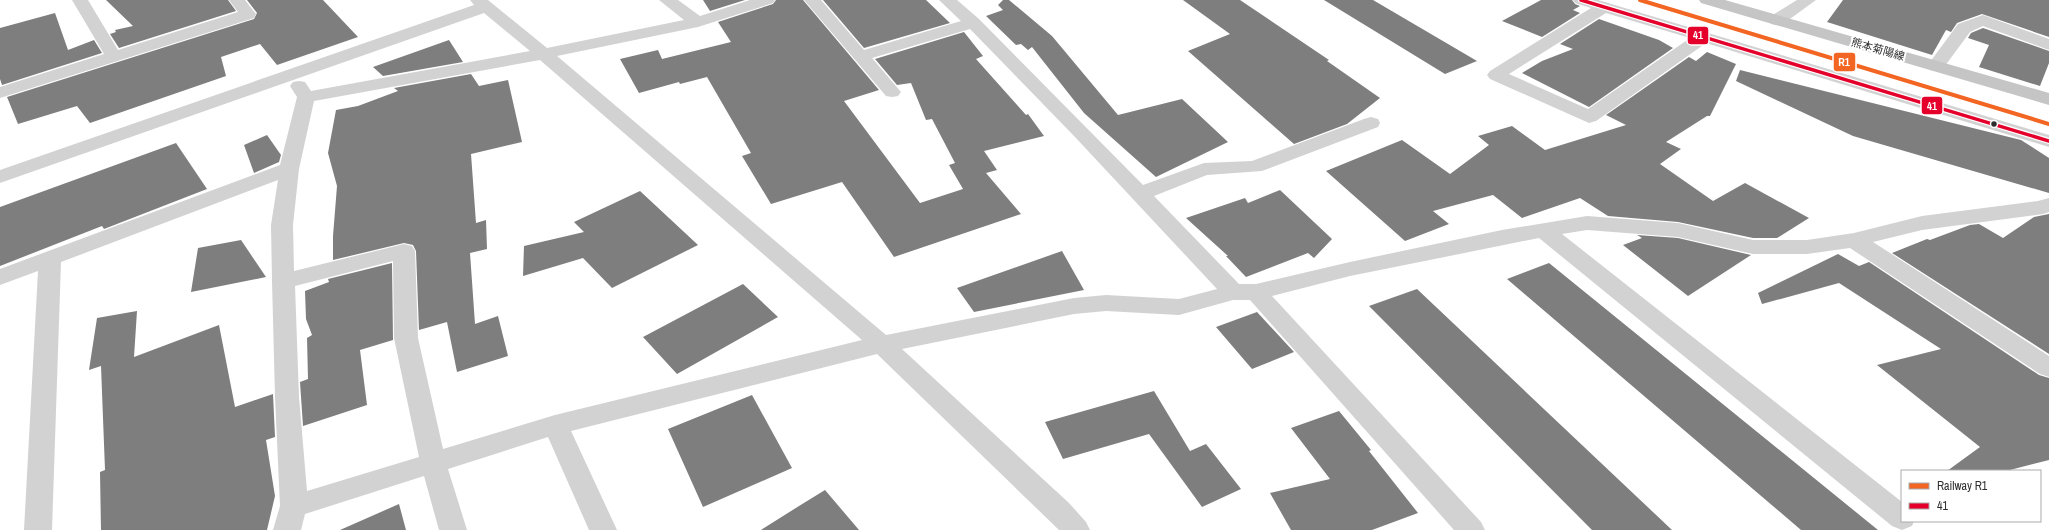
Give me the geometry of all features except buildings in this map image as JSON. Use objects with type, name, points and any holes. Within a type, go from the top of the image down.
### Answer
[{"type":"main road","name":"熊本菊陽線","points":[[1707,0],[2049,99]]},
{"type":"street","points":[[80,0],[114,57]]},
{"type":"street","points":[[0,93],[248,14],[237,0]]},
{"type":"street","points":[[666,0],[698,22]]},
{"type":"street","points":[[306,97],[544,54],[698,22],[767,0]]},
{"type":"street","points":[[812,0],[892,92]]},
{"type":"street","points":[[947,0],[973,23],[1140,194],[1245,292],[1471,530]]},
{"type":"street","points":[[1581,0],[1702,38],[2049,142]]},
{"type":"street","points":[[1777,20],[1808,0]]},
{"type":"street","points":[[0,177],[292,75],[481,3],[544,54],[882,344],[1059,511],[1076,530]]},
{"type":"street","points":[[1604,7],[1496,74],[1589,117],[1702,38]]},
{"type":"street","points":[[1936,66],[1964,28],[1983,20],[2049,44]]},
{"type":"street","points":[[861,56],[973,23]]},
{"type":"street","points":[[287,530],[294,506],[287,397],[282,225],[289,169],[306,97],[292,75]]},
{"type":"street","points":[[1140,194],[1204,169],[1255,167],[1371,124]]},
{"type":"street","points":[[0,277],[289,169]]},
{"type":"street","points":[[294,506],[555,425],[882,344],[1074,306],[1106,303],[1179,306],[1502,237],[1587,223],[1678,230],[1753,247],[1807,247],[1854,240],[1922,223],[2043,207],[2049,204]]},
{"type":"street","points":[[1543,230],[1901,517]]},
{"type":"street","points":[[1854,240],[2049,368]]},
{"type":"street","points":[[283,281],[404,251],[406,338],[433,463],[453,530]]},
{"type":"street","points":[[38,530],[50,258]]},
{"type":"street","points":[[555,425],[603,530]]},
{"type":"street","points":[[1907,522],[1917,530]]},
{"type":"rail line","name":"R1","points":[[1640,0],[2049,124]]},
{"type":"transit line","name":"41","points":[[1581,0],[2049,141]]}]
